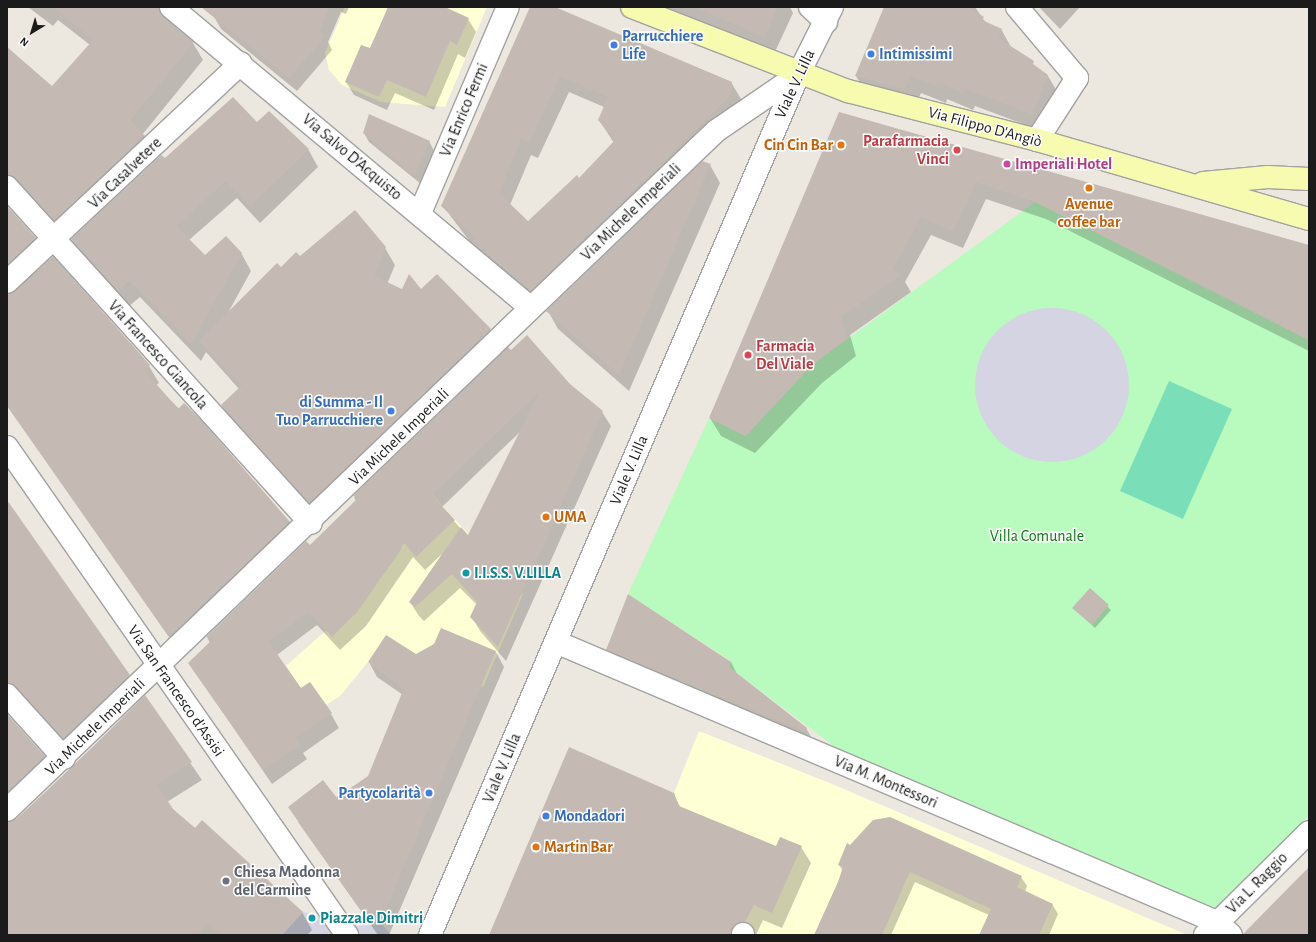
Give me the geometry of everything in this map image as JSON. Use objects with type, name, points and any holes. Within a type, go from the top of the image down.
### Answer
[{"type":"main road","name":"Via Filippo D'Angiò","points":[[632,7],[798,75],[1193,184],[1309,220]]},
{"type":"main road","points":[[1193,184],[1268,177],[1309,179]]},
{"type":"street","name":"Via Salvo D'Acquisto","points":[[171,7],[241,63],[531,308]]},
{"type":"street","name":"Via Enrico Fermi","points":[[420,214],[508,7]]},
{"type":"street","points":[[810,7],[829,14]]},
{"type":"street","points":[[1018,7],[1077,78],[1037,140]]},
{"type":"street","name":"Viale V. Lilla","points":[[430,935],[798,75],[829,14]]},
{"type":"street","name":"Via Casalvetere","points":[[7,282],[54,240],[241,63]]},
{"type":"street","name":"Via Michele Imperiali","points":[[7,810],[64,758],[310,523],[716,131],[798,75]]},
{"type":"street","name":"Via Francesco Giancola","points":[[7,187],[310,523]]},
{"type":"street","name":"Via San Francesco d'Assisi","points":[[7,447],[347,935]]},
{"type":"street","name":"Via M. Montessori","points":[[556,642],[1218,931]]},
{"type":"street","points":[[7,695],[64,758]]},
{"type":"street","name":"Via L. Raggio","points":[[1218,931],[1309,832]]},
{"type":"shaded area","points":[[345,7],[487,7],[445,107],[381,102],[342,85],[329,70],[325,53]]},
{"type":"shaded area","points":[[1044,308],[1060,308],[1074,311],[1088,317],[1095,321],[1111,336],[1120,349],[1126,363],[1129,385],[1126,407],[1120,421],[1116,428],[1101,444],[1088,453],[1074,459],[1060,462],[1044,462],[1030,459],[1009,449],[988,428],[978,407],[975,393],[975,377],[978,363],[988,342],[1009,321],[1030,311]]},
{"type":"shaded area","points":[[399,458],[523,594],[483,687],[442,660],[404,688],[368,662],[340,696],[326,705],[310,682],[301,688],[286,666],[349,610],[355,615],[402,548],[392,538]]},
{"type":"shaded area","points":[[699,731],[832,784],[1185,934],[757,935],[742,929],[708,914],[674,793]]},
{"type":"shaded area","name":"Piazzale Dimitri","points":[[303,912],[358,926],[382,924],[391,935],[282,935]]},
{"type":"green space","name":"Villa Comunale","points":[[1035,202],[1309,340],[1309,815],[1215,908],[835,747],[729,667],[731,661],[628,594],[709,418],[746,436],[812,365]]},
{"type":"green space","points":[[1169,381],[1232,409],[1183,519],[1120,491]]},
{"type":"building","points":[[53,7],[159,7],[163,17],[194,42],[130,120],[145,136],[54,221],[16,179],[7,175],[7,47],[52,86],[93,40]]},
{"type":"building","points":[[201,7],[330,7],[319,31],[325,36],[289,78]]},
{"type":"building","points":[[388,7],[445,7],[469,18],[457,45],[450,41],[426,97],[387,80],[379,97],[345,82],[361,45],[370,48]]},
{"type":"building","points":[[530,7],[555,7],[732,82],[731,95],[531,291],[472,242],[476,238],[441,206]],"holes":[[[560,76],[608,97],[598,120],[615,140],[579,178],[577,175],[528,221],[499,193],[521,139],[529,142]]]},
{"type":"building","points":[[695,7],[778,7],[764,37]]},
{"type":"building","points":[[884,7],[968,7],[984,17],[982,20],[1002,29],[998,38],[1034,61],[1033,64],[1048,75],[1032,114],[965,89],[963,93],[937,82],[936,86],[911,76],[905,89],[855,76]]},
{"type":"building","points":[[233,97],[257,122],[269,111],[309,149],[250,206],[226,181],[176,226],[205,255],[226,236],[242,253],[191,344],[129,280],[118,291],[71,239],[161,155],[165,158]]},
{"type":"building","points":[[839,112],[1309,245],[1309,340],[1035,202],[976,182],[953,231],[921,217],[892,270],[902,274],[841,317],[847,338],[812,365],[745,436],[709,418]]},
{"type":"building","points":[[369,114],[430,141],[415,176],[363,133]]},
{"type":"building","points":[[702,161],[711,164],[619,375],[546,311]]},
{"type":"building","points":[[7,206],[36,238],[7,265]]},
{"type":"building","points":[[355,210],[386,247],[374,276],[402,289],[409,274],[421,289],[437,274],[491,329],[315,498],[305,498],[221,405],[242,385],[199,341],[277,263],[281,267],[296,252],[300,256]]},
{"type":"building","points":[[53,256],[150,365],[144,370],[178,409],[184,403],[203,422],[290,522],[173,633],[167,633],[7,405],[7,294],[16,291]]},
{"type":"building","points":[[527,335],[570,384],[603,411],[498,647],[470,617],[477,602],[452,574],[415,607],[409,602],[461,527],[468,535],[540,391],[432,495],[455,520],[416,557],[404,543],[358,611],[332,637],[309,612],[268,641],[301,688],[310,682],[332,713],[295,738],[300,745],[263,770],[188,663],[214,638],[206,637],[306,541],[310,545],[360,496],[353,496],[508,347],[511,350]]},
{"type":"building","points":[[7,500],[130,675],[63,739],[16,687],[7,683]]},
{"type":"building","points":[[1090,588],[1109,605],[1092,625],[1072,608]]},
{"type":"building","points":[[628,594],[731,662],[729,667],[807,728],[805,732],[606,650]]},
{"type":"building","points":[[441,628],[496,651],[381,920],[369,922],[288,807],[323,780],[337,798],[368,776],[404,688],[368,662],[386,635],[416,654],[434,644]]},
{"type":"building","points":[[145,695],[192,762],[157,785],[173,809],[195,828],[202,820],[303,912],[282,935],[221,935],[207,923],[197,935],[7,935],[7,822],[16,819],[73,767]]},
{"type":"building","points":[[7,714],[45,756],[7,793]]},
{"type":"building","points":[[569,747],[674,793],[679,806],[776,846],[780,837],[802,846],[772,913],[754,905],[745,922],[736,923],[730,935],[489,935]]},
{"type":"building","points":[[890,817],[1022,876],[1017,887],[1053,904],[1039,935],[979,935],[991,909],[910,872],[882,935],[814,935],[838,882],[843,867],[838,865],[847,843],[850,845],[873,820]]},
{"type":"building","points":[[1309,867],[1309,935],[1243,935],[1243,934]]},
{"type":"place","name":"Parrucchiere Life","points":[[614,45]]},
{"type":"place","name":"Intimissimi","points":[[871,54]]},
{"type":"place","name":"Cin Cin Bar","points":[[841,145]]},
{"type":"place","name":"Parafarmacia Vinci","points":[[957,150]]},
{"type":"place","name":"Imperiali Hotel","points":[[1007,164]]},
{"type":"place","name":"Avenue coffee bar","points":[[1089,188]]},
{"type":"place","name":"Farmacia Del Viale","points":[[748,355]]},
{"type":"place","name":"di Summa - Il Tuo Parrucchiere","points":[[391,411]]},
{"type":"place","name":"UMA","points":[[546,517]]},
{"type":"place","name":"I.I.S.S. V.LILLA","points":[[466,573]]},
{"type":"place","name":"Partycolarità","points":[[429,793]]},
{"type":"place","name":"Mondadori","points":[[546,816]]},
{"type":"place","name":"Martin Bar","points":[[536,847]]},
{"type":"place","name":"Chiesa Madonna del Carmine","points":[[226,881]]},
{"type":"place","name":"Piazzale Dimitri","points":[[312,918]]}]
